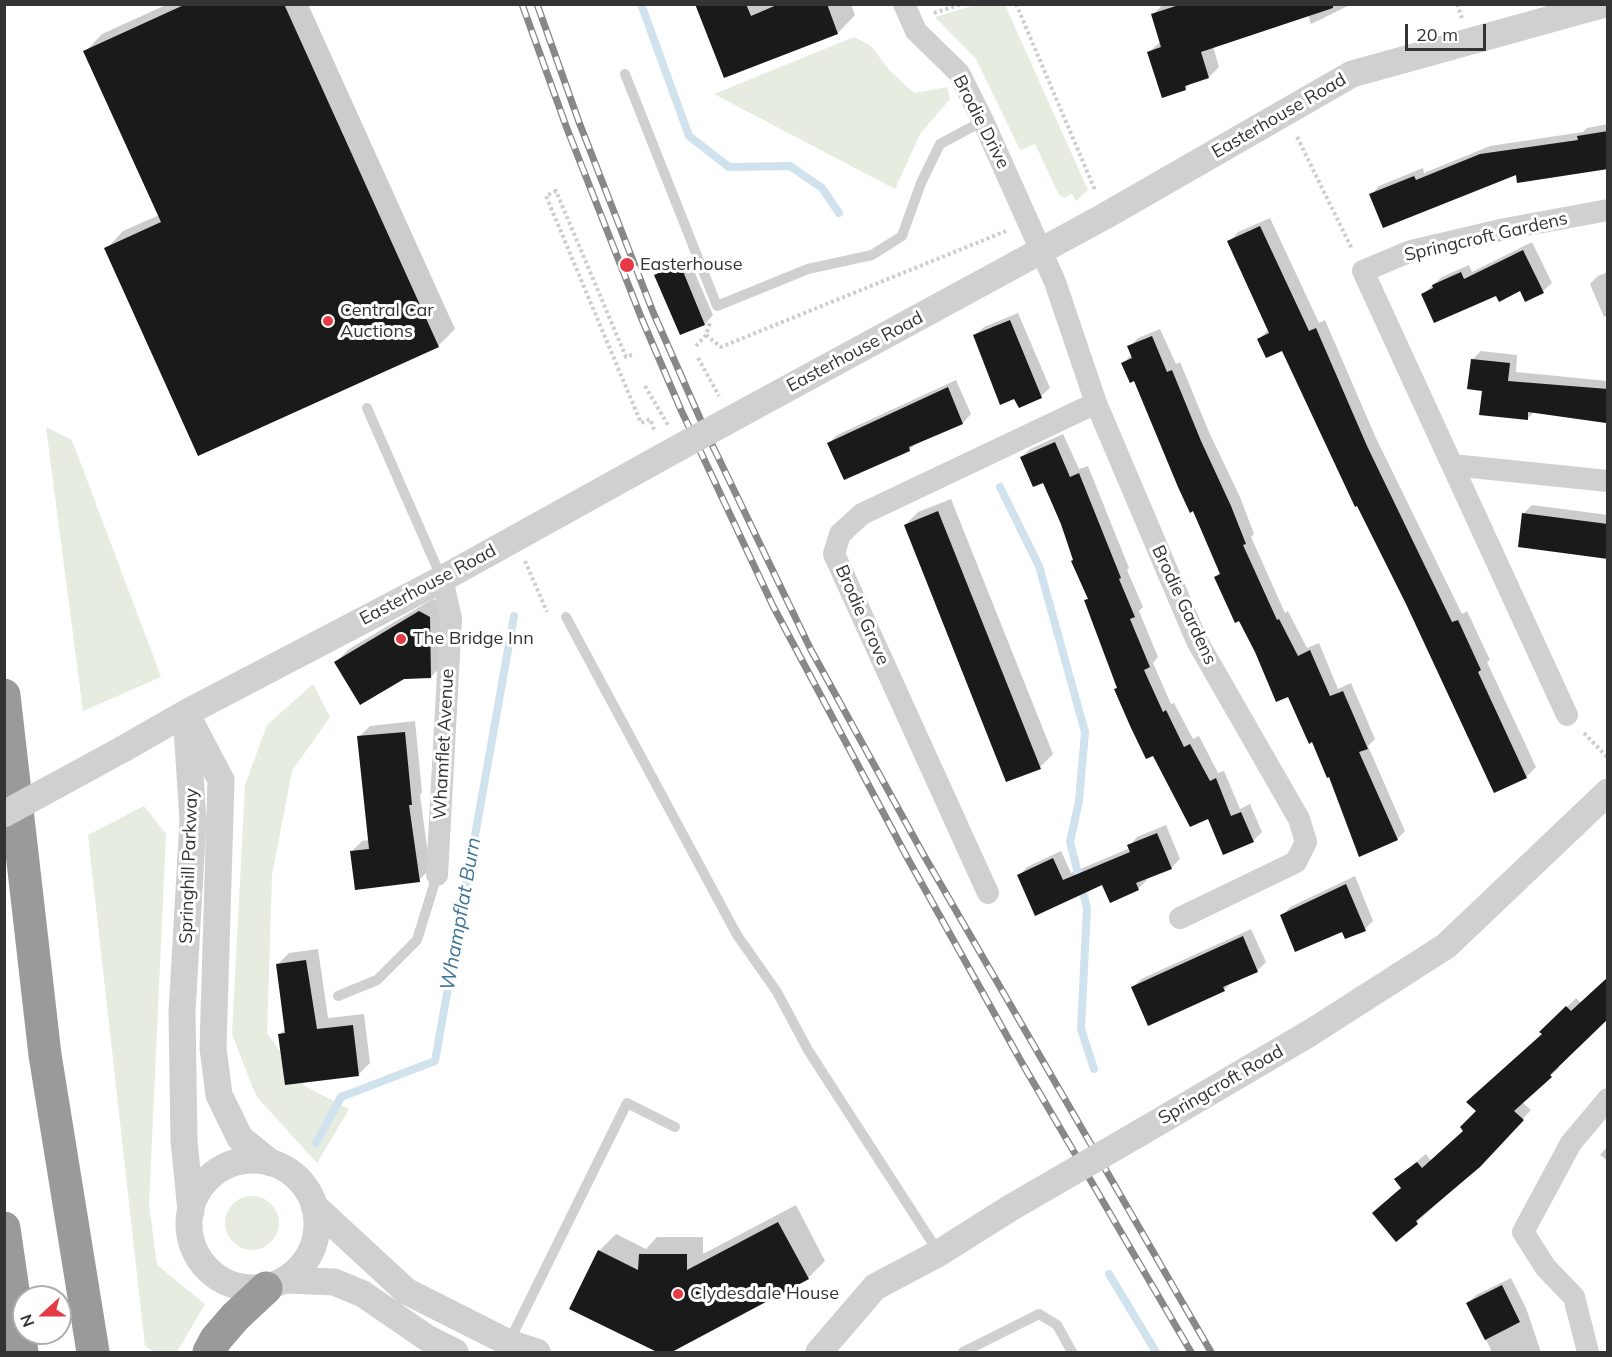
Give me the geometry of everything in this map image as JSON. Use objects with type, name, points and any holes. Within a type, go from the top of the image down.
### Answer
[{"type":"highway","points":[[4,695],[45,1055],[93,1353]]},
{"type":"highway","points":[[4,1228],[22,1353]]},
{"type":"highway","points":[[209,1353],[216,1339],[235,1317],[276,1284]]},
{"type":"street","name":"Brodie Drive","points":[[904,4],[915,31],[959,73],[1042,251]]},
{"type":"street","name":"Easterhouse Road","points":[[4,814],[186,713],[442,579],[1042,251],[1352,74],[1605,4]]},
{"type":"street","name":"Springcroft Gardens","points":[[1363,271],[1411,251],[1506,229],[1608,210]]},
{"type":"street","name":"Brodie Gardens","points":[[1042,251],[1055,282],[1096,403],[1197,641],[1299,819],[1306,842],[1296,862],[1180,918]]},
{"type":"street","points":[[1363,271],[1567,715]]},
{"type":"street","name":"Brodie Grove","points":[[988,893],[834,554],[840,534],[862,514],[1096,403]]},
{"type":"street","points":[[1452,465],[1608,481]]},
{"type":"street","name":"Whamflet Avenue","points":[[437,875],[451,618],[442,579]]},
{"type":"street","name":"Springhill Parkway","points":[[186,713],[221,780],[213,1048],[219,1095],[240,1138],[271,1163],[290,1172],[305,1187],[314,1206],[317,1227],[313,1248],[302,1266],[276,1284]]},
{"type":"street","name":"Springhill Parkway","points":[[186,713],[193,820],[182,1012],[184,1141],[190,1211],[189,1232],[195,1252],[207,1269],[224,1282],[245,1288],[276,1284],[334,1282],[363,1294],[427,1338],[455,1353]]},
{"type":"street","name":"Springcroft Road","points":[[819,1353],[875,1287],[939,1253],[1012,1207],[1310,1033],[1446,946],[1608,792]]},
{"type":"street","points":[[1587,1353],[1574,1297],[1546,1268],[1522,1232],[1571,1143],[1608,1099]]},
{"type":"street","name":"Springhill Parkway","points":[[190,1211],[198,1191],[212,1175],[230,1164],[250,1160],[271,1163]]},
{"type":"street","name":"Springhill Parkway","points":[[314,1206],[406,1291],[509,1342],[537,1353]]},
{"type":"lane","points":[[625,74],[717,306],[808,269],[872,255],[902,236],[921,183],[940,144],[983,121]]},
{"type":"lane","points":[[367,408],[442,579]]},
{"type":"lane","points":[[566,617],[737,935],[777,992],[808,1050],[939,1253]]},
{"type":"lane","points":[[338,996],[377,980],[417,940],[437,875]]},
{"type":"lane","points":[[509,1342],[627,1102],[675,1127]]},
{"type":"lane","points":[[963,1353],[1039,1314],[1057,1325],[1072,1353]]},
{"type":"path","points":[[1016,4],[1105,216]]},
{"type":"path","points":[[1285,113],[1363,271]]},
{"type":"path","points":[[632,355],[626,357],[556,191],[546,196],[640,423],[650,419],[673,451]]},
{"type":"path","points":[[706,335],[721,347],[1006,231],[1026,216]]},
{"type":"path","points":[[696,346],[706,335],[717,306]]},
{"type":"path","points":[[698,358],[728,421]]},
{"type":"path","points":[[645,386],[673,451]]},
{"type":"path","points":[[516,538],[552,622]]},
{"type":"path","points":[[1567,715],[1608,758]]},
{"type":"shaded area","points":[[978,4],[1005,5],[1088,190],[1076,201],[1072,194],[1064,198],[1059,195],[1035,144],[1020,150],[976,59],[935,17]]},
{"type":"shaded area","points":[[854,37],[871,46],[890,71],[914,93],[947,87],[950,99],[920,134],[895,189],[714,94]]},
{"type":"shaded area","points":[[46,427],[72,440],[161,677],[83,711]]},
{"type":"shaded area","points":[[313,684],[330,717],[292,771],[272,875],[267,1033],[305,1086],[349,1109],[317,1163],[256,1096],[232,1034],[245,785],[267,725]]},
{"type":"shaded area","points":[[144,806],[166,834],[149,1204],[157,1265],[205,1304],[177,1352],[154,1352],[145,1346],[88,835]]},
{"type":"shaded area","points":[[252,1196],[262,1198],[271,1204],[277,1213],[279,1223],[277,1233],[271,1242],[262,1248],[252,1250],[242,1248],[233,1242],[227,1233],[225,1223],[227,1213],[233,1204],[242,1198]]},
{"type":"building","points":[[186,4],[284,4],[439,347],[198,456],[104,248],[161,222],[83,51]]},
{"type":"building","points":[[695,4],[746,4],[751,16],[779,4],[827,4],[838,34],[724,78]]},
{"type":"building","points":[[1182,4],[1333,4],[1333,8],[1201,52],[1209,78],[1185,86],[1186,90],[1162,98],[1147,52],[1161,47],[1151,14]]},
{"type":"building","points":[[1608,131],[1608,169],[1517,183],[1516,175],[1383,228],[1369,194],[1414,176],[1416,180],[1480,154],[1578,140],[1577,136]]},
{"type":"building","points":[[1260,226],[1309,331],[1316,328],[1367,446],[1452,622],[1458,620],[1481,670],[1478,672],[1527,778],[1494,793],[1406,604],[1357,506],[1355,507],[1282,351],[1266,358],[1257,339],[1269,333],[1227,241]]},
{"type":"building","points":[[1523,250],[1544,293],[1525,302],[1520,291],[1499,302],[1496,296],[1434,323],[1421,294],[1433,288],[1432,285],[1461,272],[1464,279]]},
{"type":"building","points":[[680,264],[705,325],[680,335],[654,275]]},
{"type":"building","points":[[1010,320],[1042,398],[1019,408],[1014,399],[1000,405],[973,335]]},
{"type":"building","points":[[1152,336],[1167,372],[1172,370],[1231,506],[1246,544],[1243,545],[1277,620],[1279,619],[1298,656],[1310,650],[1330,696],[1343,691],[1368,749],[1359,752],[1398,840],[1359,857],[1329,777],[1327,778],[1312,742],[1309,744],[1288,697],[1276,702],[1239,621],[1235,623],[1214,577],[1220,574],[1193,511],[1190,513],[1178,487],[1134,381],[1130,383],[1121,363],[1132,358],[1127,346]]},
{"type":"building","points":[[1471,359],[1510,363],[1508,381],[1608,389],[1606,423],[1528,412],[1528,420],[1479,415],[1482,391],[1467,389]]},
{"type":"building","points":[[948,387],[963,424],[909,447],[910,451],[844,480],[827,443]]},
{"type":"building","points":[[1055,442],[1070,477],[1079,473],[1121,578],[1119,579],[1135,617],[1130,619],[1150,667],[1144,670],[1163,712],[1166,710],[1184,747],[1190,744],[1210,781],[1216,778],[1231,816],[1241,812],[1254,842],[1223,855],[1208,819],[1190,827],[1153,756],[1146,759],[1114,689],[1117,688],[1084,600],[1088,599],[1071,561],[1073,560],[1061,524],[1043,483],[1033,487],[1020,457]]},
{"type":"building","points":[[938,511],[1041,769],[1006,782],[904,525]]},
{"type":"building","points":[[1522,513],[1608,524],[1608,559],[1518,547]]},
{"type":"building","name":"The Bridge Inn","points":[[419,611],[430,617],[431,678],[404,679],[360,705],[334,662]]},
{"type":"building","points":[[405,732],[412,805],[409,805],[420,882],[355,890],[350,851],[369,849],[357,736]]},
{"type":"building","points":[[1157,833],[1172,869],[1136,883],[1139,890],[1110,903],[1102,885],[1035,916],[1017,875],[1053,858],[1063,880],[1130,852],[1127,845]]},
{"type":"building","points":[[1346,884],[1366,931],[1345,939],[1342,932],[1295,952],[1280,915]]},
{"type":"building","points":[[1243,936],[1258,972],[1223,987],[1225,991],[1148,1026],[1131,987]]},
{"type":"building","points":[[306,960],[317,1029],[353,1025],[359,1076],[285,1085],[278,1034],[285,1033],[276,964]]},
{"type":"building","points":[[1608,977],[1608,1019],[1550,1075],[1552,1077],[1514,1111],[1524,1120],[1480,1167],[1416,1221],[1418,1224],[1396,1242],[1372,1213],[1401,1188],[1394,1179],[1417,1162],[1422,1168],[1463,1131],[1460,1127],[1476,1111],[1466,1102],[1542,1034],[1539,1032],[1566,1006],[1571,1011]]},
{"type":"building","name":"Clydesdale House","points":[[778,1222],[809,1279],[670,1353],[659,1353],[569,1309],[598,1250],[638,1270],[639,1254],[687,1254],[687,1270]]},
{"type":"building","points":[[1502,1285],[1520,1322],[1485,1340],[1466,1303]]},
{"type":"waterway","points":[[641,4],[689,136],[729,167],[790,166],[822,188],[839,213]]},
{"type":"waterway","points":[[1000,487],[1039,566],[1085,732],[1079,801],[1070,842],[1087,908],[1081,1029],[1094,1069]]},
{"type":"waterway","name":"Whampflat Burn","points":[[316,1143],[341,1097],[435,1061],[514,616]]},
{"type":"waterway","points":[[1109,1274],[1156,1352]]},
{"type":"railway","points":[[522,4],[566,126],[641,317],[681,410],[773,606],[908,859],[1022,1063],[1191,1352]]},
{"type":"railway","points":[[537,4],[579,122],[653,312],[706,432],[811,650],[922,852],[1211,1352]]},
{"type":"place","name":"Easterhouse","points":[[627,265]]},
{"type":"place","name":"Central Car Auctions","points":[[328,321]]},
{"type":"place","name":"The Bridge Inn","points":[[401,639]]},
{"type":"place","name":"Clydesdale House","points":[[678,1294]]}]
